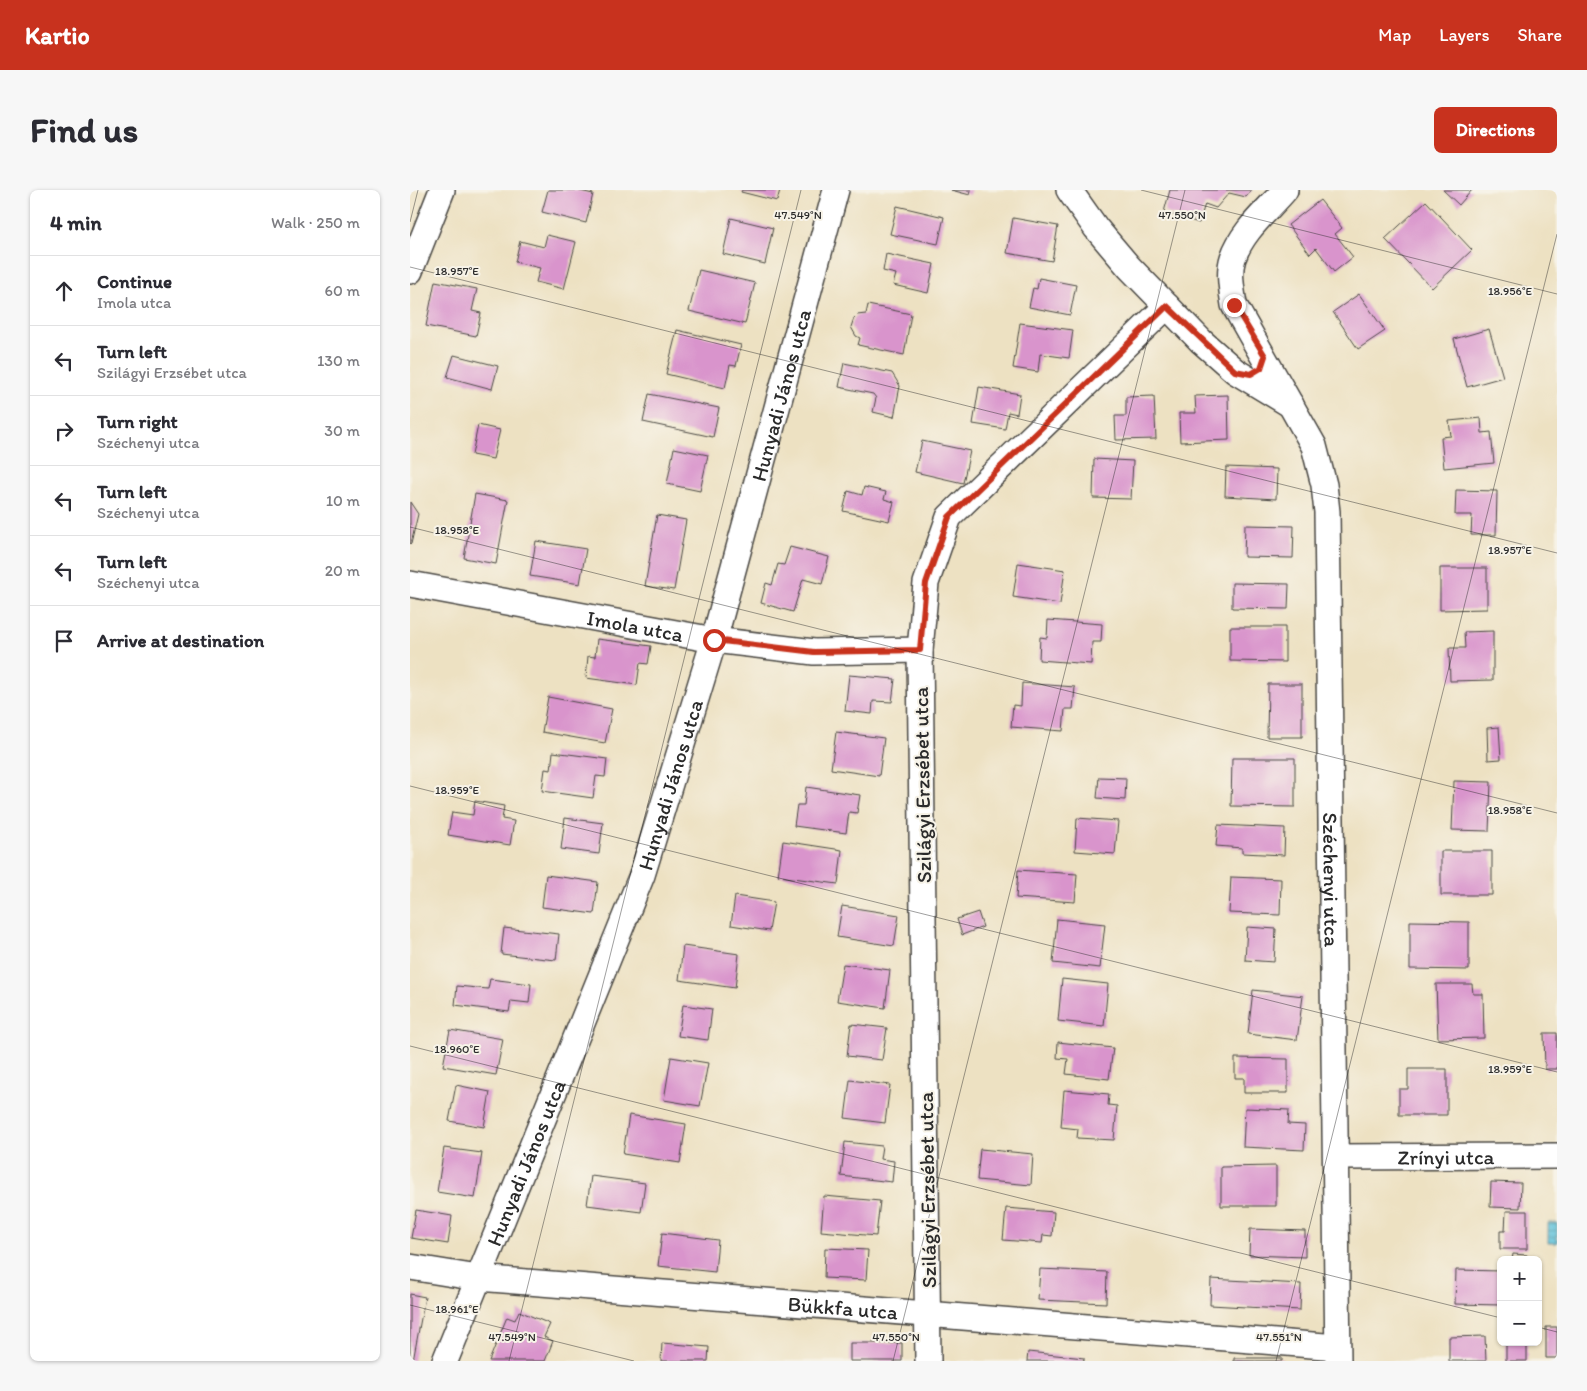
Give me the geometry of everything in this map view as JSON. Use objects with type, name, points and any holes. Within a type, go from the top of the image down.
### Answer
[{"type":"street","points":[[410,271],[442,190]]},
{"type":"street","name":"Hunyadi János utca","points":[[445,1361],[642,875],[714,640],[836,190]]},
{"type":"street","points":[[1069,190],[1102,234],[1167,306],[1235,371],[1293,406]]},
{"type":"street","name":"Széchenyi utca","points":[[1285,190],[1243,237],[1232,259],[1231,280],[1234,305],[1265,356],[1314,446],[1324,485],[1329,527],[1337,1354]]},
{"type":"street","name":"Szilágyi Erzsébet utca","points":[[928,1361],[920,650],[926,583],[949,517],[1167,306]]},
{"type":"street","points":[[1235,371],[1251,374],[1261,368],[1265,356]]},
{"type":"street","name":"Imola utca","points":[[410,584],[714,640],[814,652],[920,650]]},
{"type":"street","name":"Zrínyi utca","points":[[1336,1157],[1557,1156]]},
{"type":"street","name":"Bükkfa utca","points":[[410,1267],[478,1278],[928,1315],[1337,1354]]},
{"type":"water","points":[[1548,1223],[1557,1223],[1557,1243],[1548,1243]]},
{"type":"building","points":[[548,190],[576,190],[593,194],[586,223],[542,212]]},
{"type":"building","points":[[742,190],[780,190],[777,201],[741,192]]},
{"type":"building","points":[[951,190],[971,190],[970,195]]},
{"type":"building","points":[[1170,190],[1252,190],[1246,197],[1229,193],[1216,208],[1205,204],[1199,223],[1164,212]]},
{"type":"building","points":[[1443,190],[1472,190],[1459,205]]},
{"type":"building","points":[[1320,200],[1342,228],[1335,234],[1353,257],[1334,272],[1316,248],[1310,254],[1288,225]]},
{"type":"building","points":[[1426,201],[1472,250],[1432,288],[1385,239]]},
{"type":"building","points":[[897,206],[944,217],[938,244],[890,234]]},
{"type":"building","points":[[731,218],[773,228],[765,264],[723,254]]},
{"type":"building","points":[[1013,218],[1058,226],[1052,261],[1007,253]]},
{"type":"building","points":[[547,235],[576,242],[564,289],[536,282],[540,268],[515,262],[520,241],[544,247]]},
{"type":"building","points":[[886,254],[934,264],[928,293],[893,285],[896,274],[883,271]]},
{"type":"building","points":[[699,270],[755,283],[745,324],[689,311]]},
{"type":"building","points":[[1039,278],[1076,285],[1070,315],[1029,307],[1033,288],[1037,289]]},
{"type":"building","points":[[435,281],[477,289],[472,311],[481,313],[476,336],[426,326]]},
{"type":"building","points":[[1359,294],[1385,331],[1358,349],[1333,312]]},
{"type":"building","points":[[868,305],[911,314],[904,355],[858,345],[860,338],[856,336],[851,327],[857,315],[866,314]]},
{"type":"building","points":[[1020,323],[1073,330],[1069,358],[1040,354],[1038,372],[1013,368]]},
{"type":"building","points":[[1489,329],[1503,377],[1467,387],[1454,339]]},
{"type":"building","points":[[677,330],[741,345],[736,366],[730,365],[725,388],[666,374]]},
{"type":"building","points":[[454,355],[498,366],[492,389],[447,377]]},
{"type":"building","points":[[844,363],[892,373],[900,386],[894,417],[873,412],[876,398],[873,394],[839,387]]},
{"type":"building","points":[[979,387],[1020,394],[1017,414],[1008,412],[1005,429],[973,424]]},
{"type":"building","points":[[649,394],[719,408],[713,437],[643,422]]},
{"type":"building","points":[[1228,395],[1229,440],[1180,442],[1179,413],[1196,413],[1195,396]]},
{"type":"building","points":[[1154,396],[1156,439],[1116,440],[1115,416],[1126,416],[1126,397]]},
{"type":"building","points":[[1481,418],[1482,433],[1491,432],[1494,463],[1444,468],[1441,437],[1451,436],[1449,421]]},
{"type":"building","points":[[478,425],[500,430],[493,459],[472,455]]},
{"type":"building","points":[[922,441],[970,451],[963,483],[915,472]]},
{"type":"building","points":[[674,448],[708,455],[700,491],[667,484]]},
{"type":"building","points":[[1094,459],[1133,461],[1131,499],[1093,498]]},
{"type":"building","points":[[1226,467],[1277,469],[1276,499],[1225,496]]},
{"type":"building","points":[[864,487],[886,492],[884,499],[894,502],[889,521],[843,511],[848,491],[862,495]]},
{"type":"building","points":[[1456,490],[1497,491],[1496,535],[1471,535],[1472,515],[1455,515]]},
{"type":"building","points":[[475,494],[508,500],[496,564],[464,558]]},
{"type":"building","points":[[410,502],[418,514],[411,544],[410,543]]},
{"type":"building","points":[[657,515],[686,520],[674,590],[645,586]]},
{"type":"building","points":[[1245,525],[1294,526],[1293,558],[1244,557]]},
{"type":"building","points":[[536,541],[586,549],[580,584],[530,576]]},
{"type":"building","points":[[790,547],[829,557],[822,584],[803,579],[793,612],[761,603],[766,583],[772,585],[778,564],[784,565]]},
{"type":"building","points":[[1018,563],[1065,570],[1060,604],[1013,597]]},
{"type":"building","points":[[1440,568],[1487,568],[1487,609],[1440,610]]},
{"type":"building","points":[[1232,583],[1289,584],[1288,609],[1232,608]]},
{"type":"building","points":[[1048,620],[1102,624],[1101,642],[1092,642],[1091,664],[1039,660],[1040,637],[1047,638]]},
{"type":"building","points":[[1230,627],[1285,627],[1285,662],[1230,661]]},
{"type":"building","points":[[1493,631],[1493,680],[1450,681],[1449,648],[1465,648],[1464,632]]},
{"type":"building","points":[[597,639],[651,646],[648,664],[640,663],[637,685],[586,678],[588,656],[595,657]]},
{"type":"building","points":[[849,675],[895,679],[892,702],[873,701],[872,714],[845,711]]},
{"type":"building","points":[[1022,683],[1075,687],[1073,709],[1065,709],[1063,731],[1011,727],[1013,705],[1021,706]]},
{"type":"building","points":[[1268,684],[1302,684],[1302,737],[1267,737]]},
{"type":"building","points":[[548,697],[612,709],[605,743],[542,732]]},
{"type":"building","points":[[1499,727],[1501,759],[1488,760],[1487,728]]},
{"type":"building","points":[[836,732],[884,738],[879,776],[831,769]]},
{"type":"building","points":[[553,752],[607,759],[605,777],[596,776],[593,798],[542,791],[545,769],[551,770]]},
{"type":"building","points":[[1232,758],[1295,758],[1295,807],[1231,806]]},
{"type":"building","points":[[1099,777],[1126,778],[1125,800],[1097,798]]},
{"type":"building","points":[[1454,781],[1491,782],[1489,831],[1452,830]]},
{"type":"building","points":[[806,787],[860,795],[857,813],[849,812],[846,833],[794,826],[797,805],[804,805]]},
{"type":"building","points":[[475,801],[504,806],[502,819],[514,821],[510,845],[448,835],[452,812],[473,815]]},
{"type":"building","points":[[565,818],[603,823],[599,854],[561,849]]},
{"type":"building","points":[[1077,818],[1118,821],[1115,854],[1075,851]]},
{"type":"building","points":[[1218,825],[1285,828],[1284,855],[1242,853],[1242,848],[1216,846]]},
{"type":"building","points":[[783,841],[842,850],[838,884],[778,876]]},
{"type":"building","points":[[1441,851],[1492,851],[1492,895],[1441,895]]},
{"type":"building","points":[[1018,870],[1077,874],[1075,902],[1016,898]]},
{"type":"building","points":[[546,875],[598,882],[594,914],[542,907]]},
{"type":"building","points":[[1231,877],[1281,879],[1280,915],[1229,913]]},
{"type":"building","points":[[735,896],[774,902],[769,931],[731,925]]},
{"type":"building","points":[[842,906],[899,915],[894,946],[837,937]]},
{"type":"building","points":[[978,912],[983,927],[962,935],[957,919]]},
{"type":"building","points":[[1057,919],[1105,924],[1100,968],[1053,963]]},
{"type":"building","points":[[1410,921],[1469,922],[1469,970],[1410,969]]},
{"type":"building","points":[[1247,927],[1276,929],[1274,962],[1245,960]]},
{"type":"building","points":[[504,928],[559,934],[556,960],[501,954]]},
{"type":"building","points":[[683,946],[739,954],[735,988],[679,980]]},
{"type":"building","points":[[843,964],[890,970],[885,1008],[837,1001]]},
{"type":"building","points":[[490,979],[531,984],[529,1003],[511,1001],[509,1012],[455,1005],[457,986],[488,989]]},
{"type":"building","points":[[1062,979],[1108,984],[1104,1026],[1058,1021]]},
{"type":"building","points":[[1436,984],[1472,984],[1473,994],[1483,994],[1484,1038],[1438,1039]]},
{"type":"building","points":[[1253,990],[1303,996],[1297,1040],[1248,1034]]},
{"type":"building","points":[[683,1005],[712,1009],[708,1040],[678,1036]]},
{"type":"building","points":[[851,1024],[887,1028],[882,1060],[847,1056]]},
{"type":"building","points":[[450,1030],[503,1039],[496,1075],[443,1066]]},
{"type":"building","points":[[1544,1033],[1557,1033],[1557,1069],[1545,1069]]},
{"type":"building","points":[[1058,1042],[1113,1048],[1109,1079],[1066,1074],[1068,1059],[1057,1058]]},
{"type":"building","points":[[671,1057],[708,1063],[700,1106],[664,1100]]},
{"type":"building","points":[[1235,1058],[1288,1059],[1288,1093],[1244,1093],[1244,1078],[1235,1078]]},
{"type":"building","points":[[1408,1069],[1447,1069],[1447,1115],[1399,1115],[1399,1089],[1408,1089]]},
{"type":"building","points":[[850,1080],[890,1085],[885,1123],[845,1118]]},
{"type":"building","points":[[456,1085],[490,1092],[484,1127],[449,1121]]},
{"type":"building","points":[[1064,1090],[1109,1094],[1108,1105],[1117,1106],[1114,1140],[1077,1138],[1078,1129],[1061,1127]]},
{"type":"building","points":[[1245,1108],[1289,1110],[1288,1124],[1305,1125],[1304,1150],[1243,1147]]},
{"type":"building","points":[[629,1115],[686,1124],[680,1163],[623,1154]]},
{"type":"building","points":[[845,1142],[882,1146],[880,1159],[894,1161],[892,1182],[841,1176]]},
{"type":"building","points":[[444,1148],[482,1153],[475,1198],[437,1192]]},
{"type":"building","points":[[980,1149],[1033,1154],[1031,1185],[977,1180]]},
{"type":"building","points":[[1276,1166],[1276,1206],[1221,1206],[1221,1167]]},
{"type":"building","points":[[591,1176],[645,1183],[641,1212],[587,1205]]},
{"type":"building","points":[[1491,1182],[1521,1183],[1520,1208],[1490,1207]]},
{"type":"building","points":[[824,1196],[880,1201],[876,1236],[821,1231]]},
{"type":"building","points":[[1006,1208],[1054,1212],[1052,1236],[1043,1235],[1042,1243],[1003,1240]]},
{"type":"building","points":[[416,1210],[452,1216],[448,1244],[411,1238]]},
{"type":"building","points":[[1506,1211],[1527,1211],[1527,1249],[1500,1249],[1500,1231],[1505,1231]]},
{"type":"building","points":[[1250,1229],[1305,1231],[1305,1257],[1249,1255]]},
{"type":"building","points":[[662,1233],[718,1240],[715,1272],[658,1266]]},
{"type":"building","points":[[825,1248],[868,1250],[866,1280],[824,1278]]},
{"type":"building","points":[[1513,1254],[1527,1255],[1527,1256],[1513,1256]]},
{"type":"building","points":[[1040,1269],[1107,1272],[1106,1303],[1038,1300]]},
{"type":"building","points":[[1456,1270],[1497,1271],[1497,1305],[1455,1304]]},
{"type":"building","points":[[1211,1279],[1301,1284],[1300,1310],[1210,1305]]},
{"type":"building","points":[[410,1294],[425,1297],[413,1361],[410,1361]]},
{"type":"building","points":[[519,1311],[550,1324],[544,1337],[553,1341],[545,1361],[489,1361],[507,1317],[515,1320]]},
{"type":"building","points":[[1546,1327],[1557,1327],[1557,1358],[1546,1358]]},
{"type":"building","points":[[1485,1336],[1486,1361],[1449,1361],[1449,1337]]},
{"type":"building","points":[[662,1343],[709,1347],[708,1361],[661,1361]]},
{"type":"building","points":[[850,1343],[902,1343],[902,1361],[850,1361]]},
{"type":"building","points":[[1506,1346],[1527,1346],[1527,1361],[1506,1361]]},
{"type":"building","points":[[1028,1352],[1084,1358],[1084,1361],[1027,1361]]},
{"type":"building","points":[[1234,1358],[1282,1358],[1282,1361],[1234,1361]]},
{"type":"route","points":[[714,640],[814,652],[920,650],[926,583],[949,517],[1167,306],[1201,341],[1235,371],[1251,374],[1261,368],[1265,356],[1234,305]]}]
